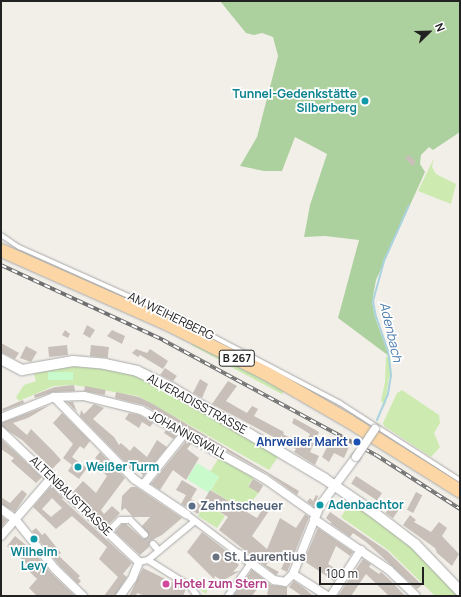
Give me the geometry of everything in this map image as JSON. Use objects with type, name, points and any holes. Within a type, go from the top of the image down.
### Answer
[{"type":"main road","name":"B 267","points":[[1,250],[170,325],[266,373],[350,421],[460,491]]},
{"type":"street","name":"ALVERADISSTRASSE","points":[[1,360],[22,370],[73,361],[137,371],[172,388],[244,430],[334,486],[415,544],[460,591]]},
{"type":"street","name":"JOHANNISWALL","points":[[1,418],[54,397],[84,396],[141,410],[185,433],[318,511],[361,550],[389,570],[416,596]]},
{"type":"street","points":[[54,397],[106,451],[143,485],[195,521],[203,523],[239,554],[274,580],[285,582],[293,574],[318,511],[376,427]]},
{"type":"street","name":"ALTENBAUSTRASSE","points":[[1,431],[139,562]]},
{"type":"street","points":[[143,485],[185,433]]},
{"type":"street","points":[[1,536],[51,478]]},
{"type":"street","points":[[1,509],[15,519],[55,569],[82,596]]},
{"type":"street","points":[[108,532],[120,520],[130,520],[145,535]]},
{"type":"street","points":[[120,596],[132,579],[139,562],[148,560],[195,521]]},
{"type":"street","points":[[153,544],[159,551]]},
{"type":"street","points":[[331,596],[361,550]]},
{"type":"street","points":[[148,560],[191,587],[197,596]]},
{"type":"street","points":[[228,596],[251,563]]},
{"type":"street","points":[[293,574],[327,596]]},
{"type":"lane","points":[[1,241],[2,235]]},
{"type":"lane","name":"AM WEIHERBERG","points":[[2,235],[19,247],[180,320],[340,403],[460,480]]},
{"type":"green space","points":[[220,1],[460,1],[460,132],[433,150],[429,147],[421,155],[420,164],[425,172],[376,280],[372,302],[375,317],[389,356],[338,318],[359,240],[325,236],[304,237],[310,205],[327,154],[295,137],[282,171],[264,171],[240,166],[257,137],[278,56],[273,37],[262,33],[254,35],[246,33]]},
{"type":"green space","points":[[434,158],[432,167],[436,174],[456,184],[451,204],[418,191]]},
{"type":"green space","points":[[192,343],[224,360],[223,362],[191,345]]},
{"type":"green space","points":[[390,356],[392,377],[389,377],[385,406],[381,401],[385,382],[386,357]]},
{"type":"green space","points":[[230,362],[284,391],[282,394],[228,366]]},
{"type":"green space","points":[[73,364],[136,374],[280,454],[269,470],[138,396],[74,385],[54,386],[19,401],[16,397],[24,385],[36,381],[33,371]]},
{"type":"green space","points":[[48,372],[73,372],[73,380],[48,380]]},
{"type":"green space","points":[[402,390],[439,415],[440,423],[434,433],[440,447],[431,457],[384,426],[383,423],[397,393]]},
{"type":"green space","points":[[220,456],[255,476],[248,486],[259,492],[245,511],[211,490],[219,477],[210,472]]},
{"type":"green space","points":[[197,463],[219,477],[209,493],[187,479]]},
{"type":"green space","points":[[351,501],[412,547],[460,596],[435,596],[388,550],[341,517]]},
{"type":"green space","points":[[203,502],[225,516],[217,528],[198,516],[203,506],[201,505]]},
{"type":"green space","points":[[197,578],[208,588],[206,594],[194,585]]},
{"type":"building","points":[[409,155],[416,162],[412,166],[405,158]]},
{"type":"building","points":[[87,325],[95,330],[90,338],[83,334]]},
{"type":"building","points":[[65,330],[70,334],[68,338],[62,335]]},
{"type":"building","points":[[112,330],[125,336],[122,344],[107,336]]},
{"type":"building","points":[[1,343],[19,353],[15,359],[1,352]]},
{"type":"building","points":[[67,345],[68,355],[49,357],[48,347]]},
{"type":"building","points":[[91,345],[109,347],[108,358],[90,356]]},
{"type":"building","points":[[26,346],[37,352],[31,362],[20,358]]},
{"type":"building","points":[[136,349],[147,353],[150,349],[168,361],[163,369],[140,355],[138,357],[132,353]]},
{"type":"building","points":[[165,368],[177,376],[173,381],[160,375]]},
{"type":"building","points":[[200,379],[208,384],[202,398],[193,393]]},
{"type":"building","points":[[228,381],[237,386],[226,401],[247,413],[252,406],[258,409],[254,416],[284,432],[283,434],[304,446],[310,434],[292,423],[294,418],[319,432],[310,452],[319,456],[315,465],[294,452],[296,449],[212,404]]},
{"type":"building","points":[[74,385],[75,391],[53,392],[35,398],[34,395],[55,387]]},
{"type":"building","points":[[85,386],[106,390],[105,395],[84,391]]},
{"type":"building","points":[[116,392],[139,397],[153,404],[299,491],[297,495],[268,474],[144,405],[115,398]]},
{"type":"building","points":[[23,400],[24,403],[3,411],[2,409]]},
{"type":"building","points":[[67,402],[73,402],[77,412]]},
{"type":"building","points":[[94,404],[104,408],[93,419],[114,437],[119,445],[121,443],[130,451],[134,446],[147,457],[157,440],[167,447],[142,478],[143,475],[134,467],[132,469],[80,416],[81,410],[84,414]]},
{"type":"building","points":[[50,405],[28,418],[13,423],[27,435],[31,429],[61,460],[52,469],[22,440],[1,426],[1,423]]},
{"type":"building","points":[[62,413],[90,441],[84,449],[80,446],[72,457],[87,468],[79,479],[68,471],[72,465],[63,458],[73,444],[53,423]]},
{"type":"building","points":[[129,413],[139,415],[153,423],[150,427],[142,422],[139,428],[125,419]]},
{"type":"building","points":[[166,430],[176,436],[173,439],[164,433]]},
{"type":"building","points":[[1,439],[42,477],[36,483],[11,461],[14,458],[1,449]]},
{"type":"building","points":[[331,439],[349,447],[344,458],[334,453],[329,462],[322,457]]},
{"type":"building","points":[[186,441],[191,444],[187,449],[199,458],[186,480],[173,470],[160,490],[151,484]]},
{"type":"building","points":[[100,452],[125,478],[101,510],[104,514],[112,506],[120,513],[108,525],[73,492],[83,481],[96,493],[107,476],[96,466],[99,461],[95,458]]},
{"type":"building","points":[[356,476],[382,493],[377,500],[351,484]]},
{"type":"building","points":[[253,479],[263,485],[259,493],[248,487]]},
{"type":"building","points":[[182,480],[197,489],[191,499],[203,506],[198,514],[181,504],[186,495],[176,490]]},
{"type":"building","points":[[51,486],[63,498],[62,499],[132,563],[123,574],[127,577],[115,596],[104,596],[118,577],[99,559],[107,547],[72,516],[56,529],[33,507]],"holes":[[[52,498],[62,508],[51,517],[42,509]]]},
{"type":"building","points":[[131,487],[136,487],[182,518],[162,535],[150,541],[149,547],[140,555],[115,532],[122,524],[126,524],[143,539],[149,537],[142,526],[150,517],[133,517],[125,508],[121,511],[122,496]]},
{"type":"building","points":[[22,490],[27,494],[15,512],[1,504],[1,497],[10,503]]},
{"type":"building","points":[[210,490],[257,518],[265,505],[271,508],[252,536],[267,549],[280,518],[296,528],[305,514],[309,517],[287,572],[281,569],[287,557],[277,553],[266,565],[279,572],[276,575],[219,530],[228,517],[203,502]]},
{"type":"building","points":[[416,492],[422,495],[413,513],[407,510]]},
{"type":"building","points":[[316,495],[318,496],[314,507],[307,502],[310,498],[313,501]]},
{"type":"building","points":[[392,504],[399,509],[393,518],[386,513]]},
{"type":"building","points":[[330,512],[387,551],[422,585],[417,589],[366,542],[353,533],[350,537],[330,523],[332,523],[326,518]]},
{"type":"building","points":[[410,515],[416,520],[414,522],[431,532],[439,522],[447,528],[442,536],[459,554],[452,566],[437,553],[435,548],[403,525]]},
{"type":"building","points":[[1,516],[7,520],[2,527],[1,526]]},
{"type":"building","points":[[36,528],[42,535],[45,533],[61,553],[58,555],[80,576],[78,578],[81,581],[78,584],[59,565],[32,531]]},
{"type":"building","points":[[318,528],[353,552],[350,556],[336,546],[328,564],[340,572],[334,581],[304,561]]},
{"type":"building","name":"St. Laurentius","points":[[202,532],[238,560],[236,562],[239,565],[233,572],[240,571],[222,581],[215,576],[214,579],[187,552]]},
{"type":"building","points":[[15,536],[32,550],[51,573],[75,596],[37,596],[29,588],[37,579],[25,567],[27,565],[25,562],[7,546]]},
{"type":"building","points":[[363,559],[371,564],[369,567],[379,574],[381,572],[405,596],[389,596],[366,574],[351,596],[338,596]]},
{"type":"building","points":[[143,568],[186,589],[183,596],[145,596],[137,593],[136,596],[129,596]]},
{"type":"building","points":[[252,570],[271,585],[287,587],[287,596],[271,596],[267,594],[268,590],[260,585],[252,596],[233,596]]},
{"type":"building","points":[[294,581],[313,596],[302,596],[289,587]]},
{"type":"waterway","name":"Adenbach","points":[[377,420],[388,394],[391,375],[388,351],[376,317],[373,301],[384,261],[409,205]]},
{"type":"tunnel","points":[[145,535],[153,544]]},
{"type":"railway","points":[[1,265],[163,340],[376,455],[460,509]]},
{"type":"place","name":"Tunnel-Gedenkstätte Silberberg","points":[[365,101]]},
{"type":"place","name":"Ahrweiler Markt","points":[[357,442]]},
{"type":"place","name":"Weißer Turm","points":[[78,467]]},
{"type":"place","name":"Adenbachtor","points":[[320,505]]},
{"type":"place","name":"Zehntscheuer","points":[[192,506]]},
{"type":"place","name":"Wilhelm Levy","points":[[34,539]]},
{"type":"place","name":"St. Laurentius","points":[[216,557]]},
{"type":"place","name":"Hotel zum Stern","points":[[166,584]]}]
